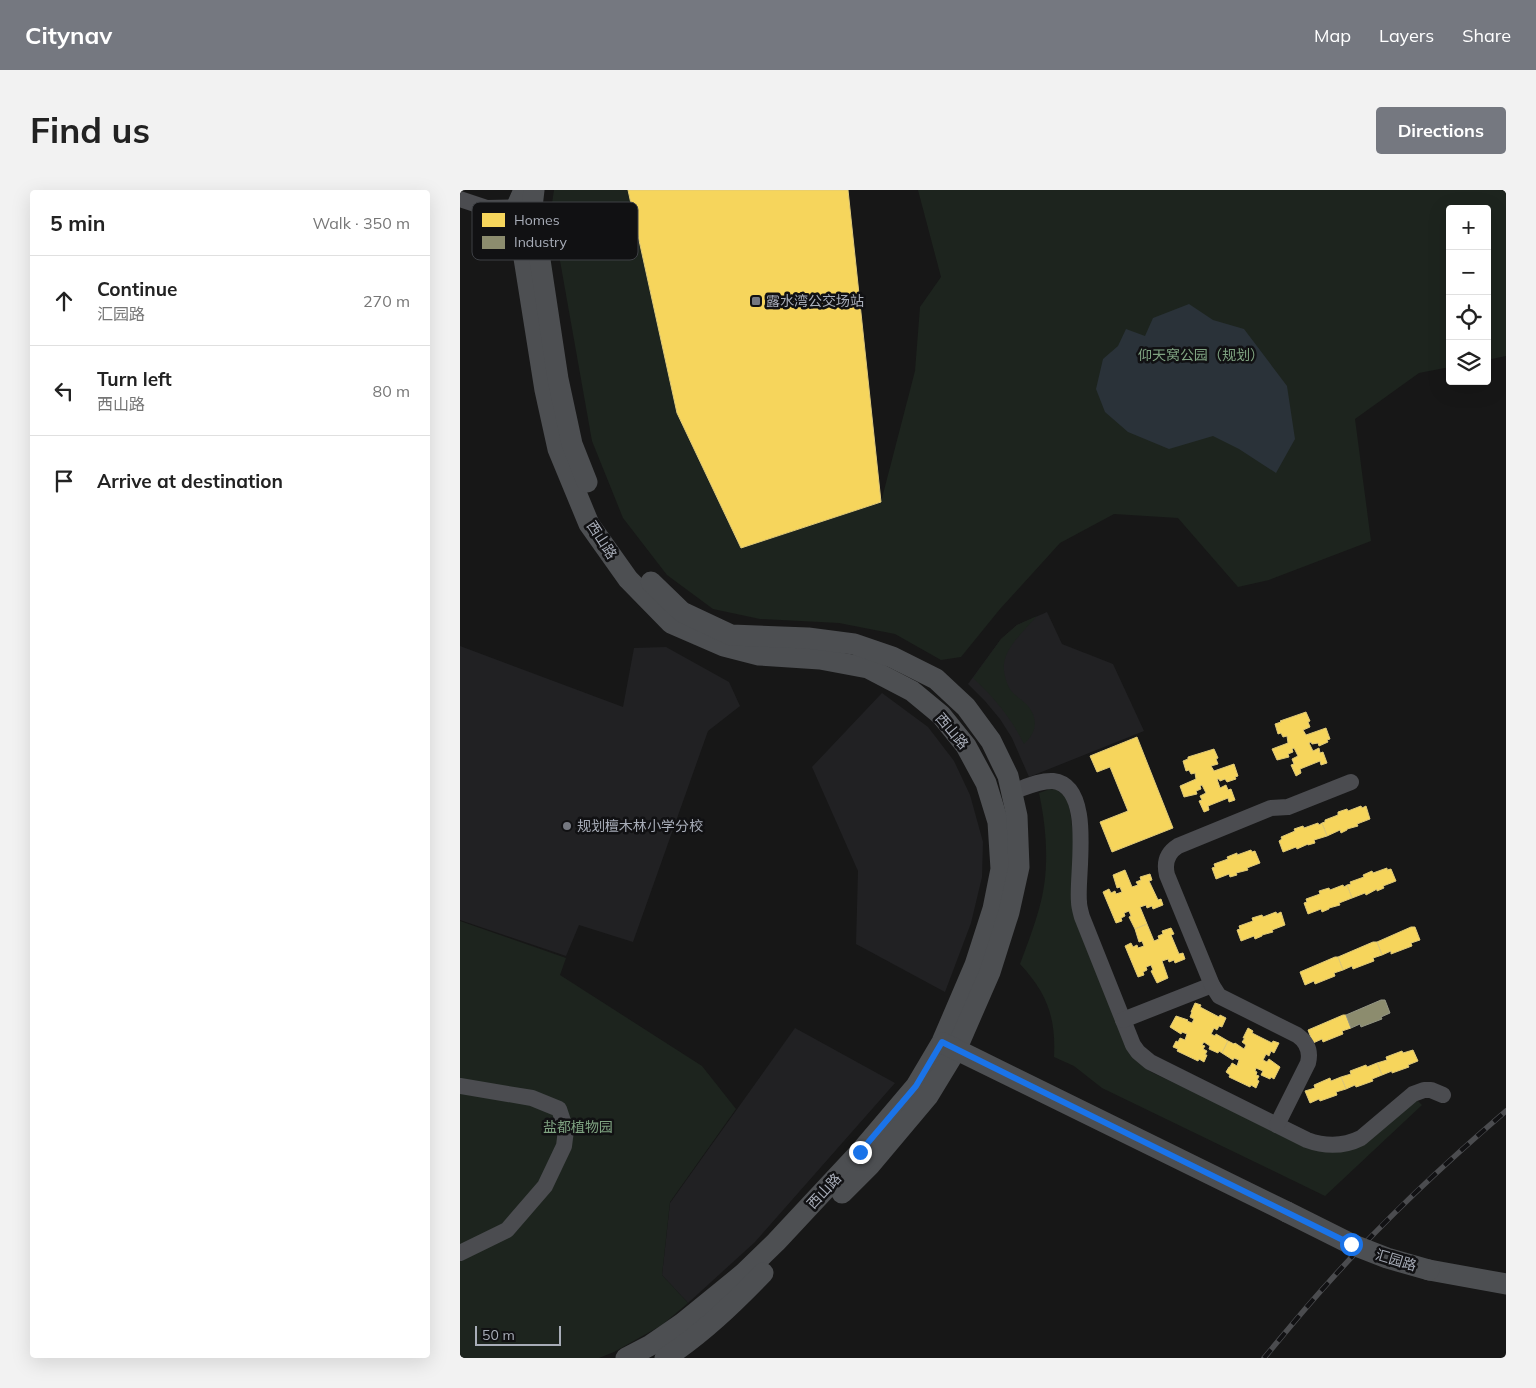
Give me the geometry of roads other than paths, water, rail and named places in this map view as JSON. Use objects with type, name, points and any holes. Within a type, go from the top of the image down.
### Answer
[{"type":"main road","name":"西山路","points":[[533,260],[545,390],[558,449],[589,524],[628,579],[672,623],[724,646],[759,655],[820,659],[868,668],[912,691],[941,715],[966,746],[986,783],[998,822],[1001,869],[993,908],[949,1046],[928,1096],[870,1165],[742,1295],[668,1357]]},
{"type":"main road","name":"西山路","points":[[538,260],[558,379],[572,444],[601,518],[638,569],[682,612],[731,635],[808,638],[854,644],[892,657],[936,679],[966,706],[991,741],[1008,776],[1017,816],[1019,867],[1010,912],[990,972],[949,1046],[860,1152],[776,1242],[743,1274],[703,1308],[650,1345],[626,1358]]},
{"type":"main road","name":"汇园路","points":[[949,1046],[1351,1244],[1387,1258],[1429,1270],[1506,1284]]},
{"type":"street","points":[[514,202],[527,199]]},
{"type":"street","points":[[460,200],[472,204]]},
{"type":"street","points":[[1012,792],[1053,781],[1068,788],[1073,795],[1080,835],[1081,864],[1078,902],[1080,910],[1133,1045],[1150,1062],[1316,1144],[1338,1145],[1350,1143],[1361,1138],[1417,1092],[1431,1090],[1443,1095]]},
{"type":"street","points":[[1277,1125],[1308,1063],[1309,1058],[1306,1044],[1297,1035],[1219,996],[1212,985],[1167,875],[1166,865],[1170,852],[1178,846],[1271,808],[1288,807],[1351,782]]},
{"type":"street","points":[[1124,1020],[1212,985]]},
{"type":"street","points":[[460,1086],[532,1098],[559,1109],[566,1130],[564,1146],[545,1186],[539,1194],[507,1230],[460,1254]]},
{"type":"railway","points":[[1264,1358],[1320,1292],[1370,1238],[1436,1173],[1506,1111]]},
{"type":"place","name":"露水湾公交场站","points":[[756,301]]},
{"type":"place","name":"规划檀木林小学分校","points":[[567,826]]},
{"type":"park label","name":"仰天窝公园（规划）","points":[[1201,355]]},
{"type":"park label","name":"盐都植物园","points":[[578,1127]]}]
